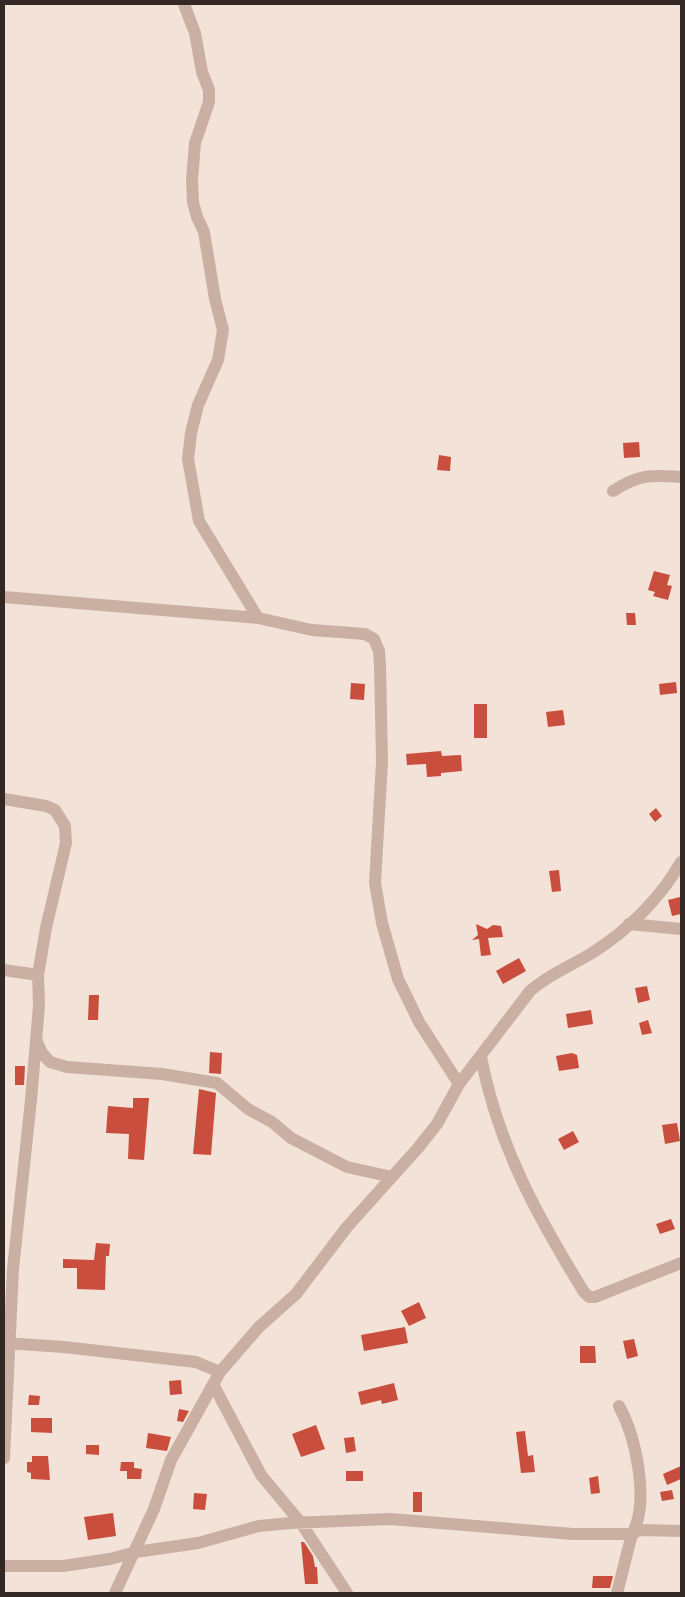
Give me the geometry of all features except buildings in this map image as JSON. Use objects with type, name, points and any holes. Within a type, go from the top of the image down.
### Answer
[{"type":"street","points":[[184,4],[195,33],[202,72],[209,90],[209,102],[195,143],[192,180],[193,202],[204,232],[215,299],[224,330],[218,360],[196,414],[188,460],[199,521],[258,618]]},
{"type":"street","points":[[613,491],[632,479],[647,475],[681,476]]},
{"type":"street","points":[[4,597],[258,618],[312,630],[366,634],[374,639],[379,651],[380,665],[382,762],[375,883],[381,915],[398,979],[419,1022],[460,1084]]},
{"type":"street","points":[[4,799],[46,806],[55,810],[65,826],[66,843],[46,928],[38,975],[36,1040],[7,1343],[4,1458]]},
{"type":"street","points":[[115,1593],[136,1552],[171,1460],[220,1372],[259,1327],[296,1294],[341,1234],[437,1124],[460,1084],[530,991],[542,981],[591,954],[629,924],[646,909],[674,875],[681,862]]},
{"type":"street","points":[[629,924],[681,929]]},
{"type":"street","points":[[4,970],[38,975]]},
{"type":"street","points":[[36,1040],[42,1054],[50,1062],[67,1067],[162,1074],[217,1083],[248,1108],[272,1122],[291,1138],[347,1167],[392,1177]]},
{"type":"street","points":[[482,1056],[488,1092],[500,1131],[523,1186],[584,1292],[589,1297],[595,1297],[681,1263]]},
{"type":"street","points":[[7,1343],[196,1362],[220,1372]]},
{"type":"street","points":[[213,1384],[260,1475],[301,1523],[347,1593]]},
{"type":"street","points":[[617,1593],[640,1510],[634,1445],[629,1425],[619,1406]]},
{"type":"street","points":[[4,1566],[63,1566],[110,1559],[136,1552],[198,1543],[259,1526],[301,1523],[390,1519],[573,1534],[632,1534],[639,1530],[681,1531]]}]
